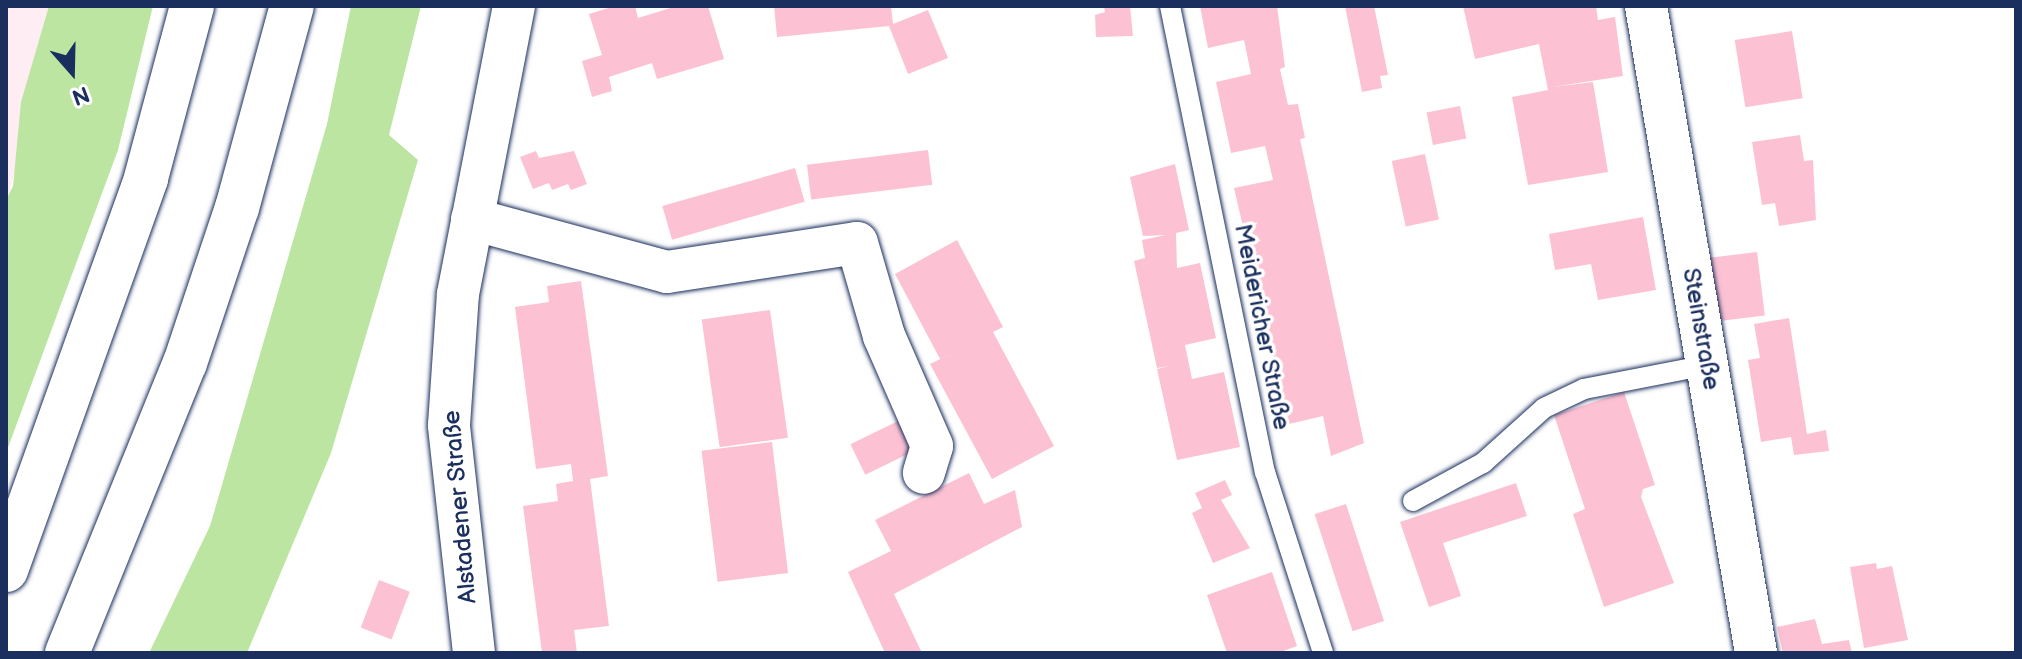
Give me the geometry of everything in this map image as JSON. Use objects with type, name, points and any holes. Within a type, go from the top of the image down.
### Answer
[{"type":"highway","points":[[6,570],[146,178],[192,6]]},
{"type":"highway","points":[[67,653],[185,363],[237,208],[292,6]]},
{"type":"street","name":"Alstadener Straße","points":[[474,653],[449,425],[458,294],[514,6]]},
{"type":"street","name":"Steinstraße","points":[[1646,6],[1756,653]]},
{"type":"street","points":[[472,219],[667,272],[857,243],[884,336],[932,446],[924,473]]},
{"type":"lane","name":"Meidericher Straße","points":[[1170,6],[1265,472],[1323,653]]},
{"type":"lane","points":[[1413,501],[1483,463],[1544,408],[1584,389],[1707,365]]},
{"type":"shaded area","points":[[6,6],[56,6],[6,205]]},
{"type":"green space","points":[[49,6],[153,6],[118,150],[6,453],[6,200],[13,186],[21,102]]},
{"type":"green space","points":[[351,6],[421,6],[389,135],[418,160],[331,453],[247,653],[149,653],[210,526],[327,124]]},
{"type":"building","points":[[615,6],[635,6],[638,18],[677,6],[708,6],[724,59],[657,79],[652,63],[609,77],[612,91],[592,97],[582,61],[602,55],[589,14]]},
{"type":"building","points":[[774,6],[891,6],[893,24],[928,10],[948,58],[908,74],[889,26],[777,37]]},
{"type":"building","points":[[1104,6],[1130,6],[1133,36],[1096,37],[1095,15],[1105,12]]},
{"type":"building","points":[[1200,6],[1277,6],[1285,67],[1280,69],[1288,105],[1298,104],[1305,138],[1300,139],[1364,443],[1331,456],[1323,416],[1289,424],[1234,188],[1273,180],[1265,146],[1231,153],[1216,82],[1251,74],[1244,40],[1208,48]]},
{"type":"building","points":[[1345,6],[1374,6],[1388,75],[1380,76],[1382,88],[1362,92]]},
{"type":"building","points":[[1463,6],[1596,6],[1598,20],[1615,17],[1623,76],[1553,87],[1593,82],[1608,172],[1528,185],[1512,97],[1548,90],[1539,44],[1475,59]]},
{"type":"building","points":[[1792,31],[1803,98],[1745,107],[1735,40]]},
{"type":"building","points":[[1460,106],[1466,138],[1433,145],[1427,112]]},
{"type":"building","points":[[1800,135],[1804,161],[1813,160],[1816,220],[1779,226],[1775,203],[1762,205],[1752,142]]},
{"type":"building","points":[[928,150],[932,185],[811,200],[807,165]]},
{"type":"building","points":[[536,151],[539,158],[574,151],[587,184],[571,190],[568,184],[552,190],[549,183],[533,189],[520,157]]},
{"type":"building","points":[[1425,154],[1439,220],[1406,227],[1392,161]]},
{"type":"building","points":[[1175,164],[1189,230],[1176,233],[1177,268],[1200,263],[1216,338],[1185,345],[1192,379],[1224,372],[1240,447],[1177,460],[1157,369],[1170,366],[1157,368],[1134,261],[1145,258],[1142,240],[1166,235],[1143,236],[1130,177]]},
{"type":"building","points":[[795,168],[805,202],[672,240],[662,206]]},
{"type":"building","points":[[1643,217],[1656,290],[1598,300],[1591,264],[1555,270],[1549,234]]},
{"type":"building","points":[[957,240],[1003,327],[993,332],[1054,446],[992,479],[930,364],[961,349],[940,359],[895,274]]},
{"type":"building","points":[[1757,252],[1765,316],[1713,322],[1705,258]]},
{"type":"building","points":[[581,281],[608,476],[590,479],[609,626],[574,630],[577,653],[542,653],[523,506],[558,501],[556,484],[573,481],[571,464],[536,469],[515,307],[549,302],[547,286]]},
{"type":"building","points":[[770,310],[788,438],[720,447],[702,320]]},
{"type":"building","points":[[1789,318],[1807,434],[1826,430],[1829,451],[1794,455],[1791,437],[1761,442],[1748,360],[1760,358],[1754,324]]},
{"type":"building","points":[[1624,392],[1655,485],[1643,489],[1641,497],[1674,583],[1604,607],[1573,514],[1585,509],[1554,415]]},
{"type":"building","points":[[898,421],[913,452],[865,475],[850,444]]},
{"type":"building","points":[[772,442],[788,573],[718,582],[702,451]]},
{"type":"building","points":[[969,473],[984,504],[1015,490],[1022,527],[894,594],[922,653],[885,653],[848,572],[891,551],[875,520]]},
{"type":"building","points":[[1225,480],[1232,495],[1221,500],[1250,548],[1213,563],[1192,513],[1202,508],[1195,493]]},
{"type":"building","points":[[1516,483],[1527,516],[1443,543],[1461,596],[1429,607],[1400,522]]},
{"type":"building","points":[[1346,504],[1384,621],[1353,631],[1315,514]]},
{"type":"building","points":[[1876,563],[1877,569],[1892,566],[1908,640],[1864,648],[1850,567]]},
{"type":"building","points":[[1272,572],[1297,646],[1278,653],[1227,653],[1207,595]]},
{"type":"building","points":[[379,580],[410,592],[392,639],[361,628]]},
{"type":"building","points":[[1815,619],[1822,644],[1849,640],[1852,653],[1783,653],[1777,627]]}]
